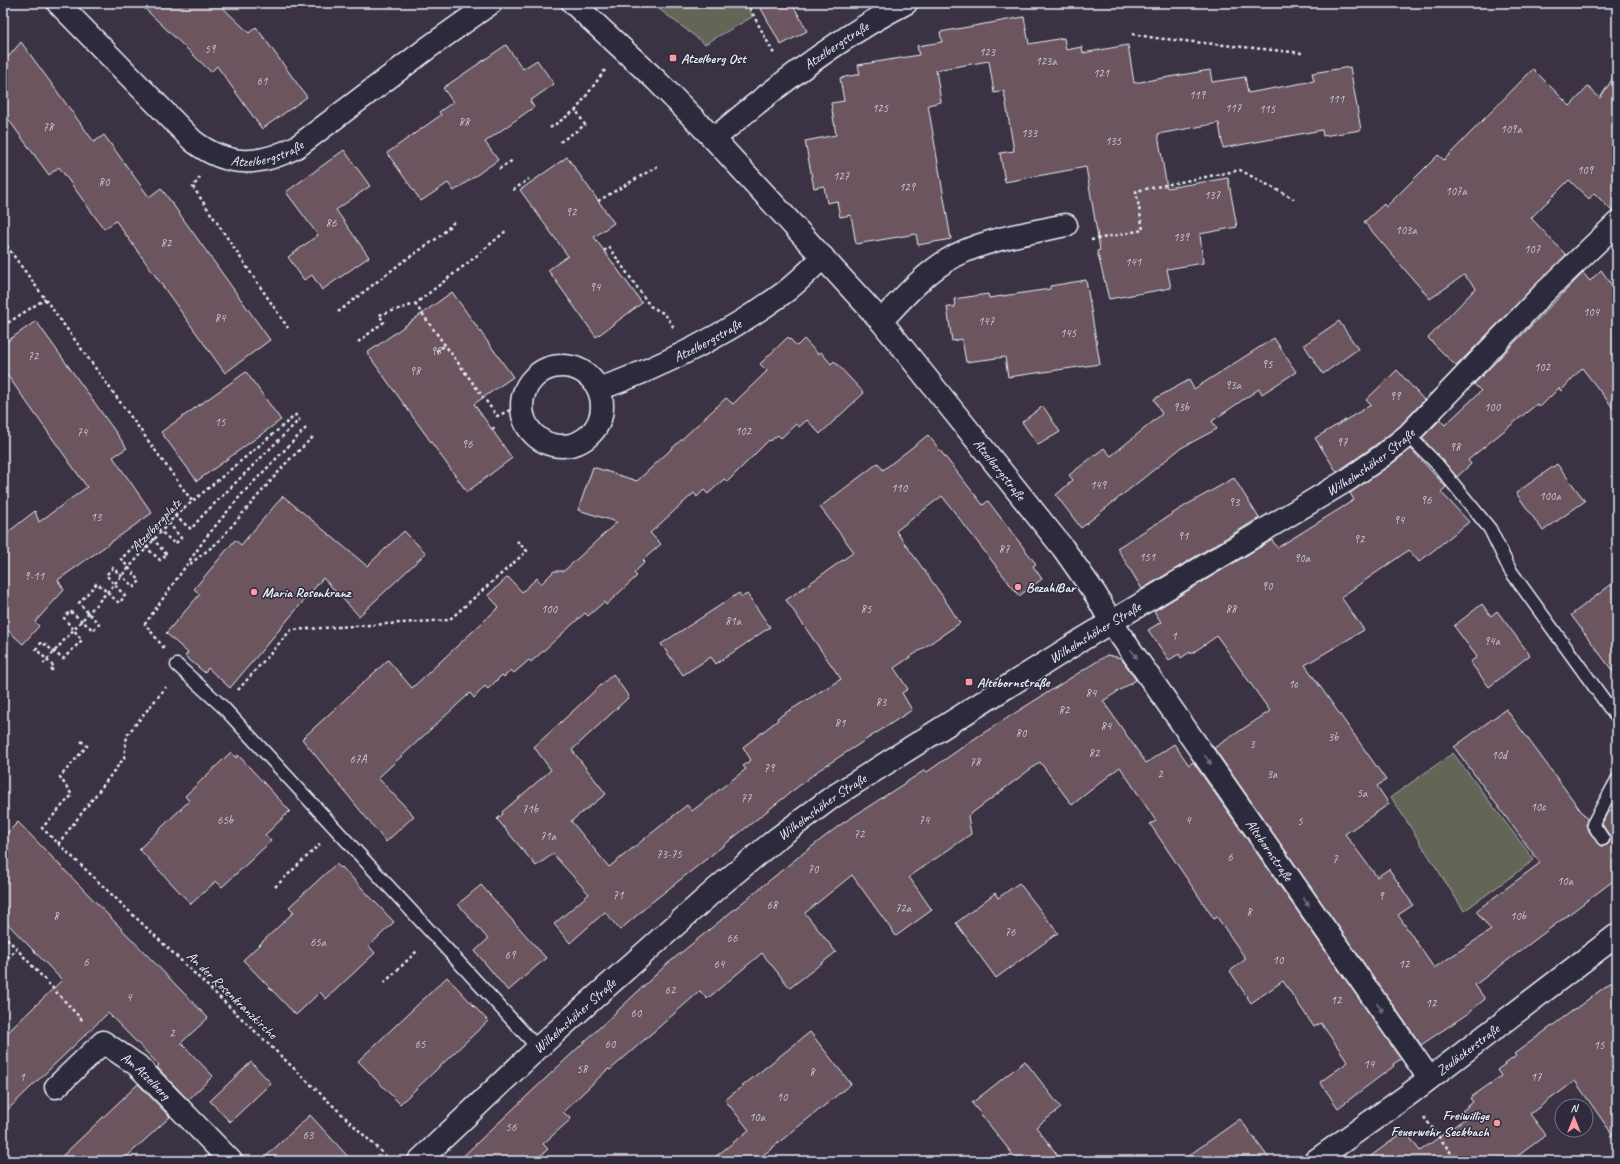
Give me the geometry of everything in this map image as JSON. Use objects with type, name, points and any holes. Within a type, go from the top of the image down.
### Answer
[{"type":"street","name":"Atzelbergstraße","points":[[58,3],[193,141],[214,155],[246,161],[264,160],[285,152],[315,134],[428,47],[491,3]]},
{"type":"street","name":"Atzelbergstraße","points":[[573,3],[656,80],[714,139],[881,321],[1063,548],[1096,595],[1111,622]]},
{"type":"street","name":"Atzelbergstraße","points":[[714,139],[788,80],[873,20],[906,3]]},
{"type":"street","name":"Wilhelmshöher Straße","points":[[419,1161],[538,1048],[716,888],[775,840],[831,798],[1111,622],[1349,479],[1382,456],[1408,435],[1543,294],[1617,223]]},
{"type":"street","points":[[881,321],[925,276],[947,260],[999,240],[1066,225]]},
{"type":"street","name":"Atzelbergstraße","points":[[599,390],[676,357],[727,329],[785,292],[823,257]]},
{"type":"street","name":"Altebornstraße","points":[[1111,622],[1429,1078]]},
{"type":"street","name":"Zeuläckerstraße","points":[[1315,1161],[1408,1095],[1617,935]]},
{"type":"street","points":[[56,1087],[103,1042]]},
{"type":"street","name":"Am Atzelberg","points":[[103,1042],[138,1065],[231,1161]]},
{"type":"lane","points":[[1408,435],[1437,464],[1490,530],[1510,570],[1617,718]]},
{"type":"lane","points":[[177,665],[223,707],[538,1048]]},
{"type":"lane","points":[[1603,839],[1593,824],[1617,780]]},
{"type":"path","points":[[747,3],[788,80]]},
{"type":"path","points":[[1132,34],[1155,38],[1302,53]]},
{"type":"path","points":[[550,128],[576,110],[609,64]]},
{"type":"path","points":[[560,142],[585,125],[576,110]]},
{"type":"path","points":[[214,155],[193,187],[288,328]]},
{"type":"path","points":[[499,169],[513,160]]},
{"type":"path","points":[[598,201],[658,166]]},
{"type":"path","points":[[1066,225],[1074,243],[1143,230],[1136,191],[1240,170],[1294,199]]},
{"type":"path","points":[[513,190],[529,179]]},
{"type":"path","points":[[338,312],[401,263],[439,237],[456,221]]},
{"type":"path","points":[[358,342],[384,322],[379,315],[415,304],[507,230]]},
{"type":"path","points":[[3,241],[192,501]]},
{"type":"path","points":[[604,251],[609,247],[650,306],[665,314],[676,332]]},
{"type":"path","points":[[3,326],[46,299]]},
{"type":"path","points":[[415,304],[497,416],[510,410]]},
{"type":"path","points":[[436,351],[446,345]]},
{"type":"path","name":"Atzelbergplatz","points":[[43,664],[108,593],[175,516],[297,414]]},
{"type":"path","points":[[51,671],[54,667],[36,649],[42,642],[63,659],[82,640],[64,618],[70,611],[93,630],[99,624],[79,603],[97,582],[119,603],[125,596],[106,575],[113,568],[134,587],[140,581],[121,559],[139,541],[160,560],[167,555],[148,533],[154,526],[175,544],[182,538],[164,517],[170,512],[191,530],[203,515],[300,419]]},
{"type":"path","points":[[492,429],[497,426]]},
{"type":"path","points":[[58,844],[124,758],[127,735],[170,682],[169,672],[177,665],[145,624],[187,567],[207,536],[237,500],[306,428]]},
{"type":"path","points":[[187,567],[217,543],[288,461],[313,437]]},
{"type":"path","points":[[223,707],[291,630],[449,620],[527,551],[518,541]]},
{"type":"path","name":"An der Rosenkranzkirche","points":[[81,741],[87,746],[60,777],[72,795],[42,828],[391,1161]]},
{"type":"path","points":[[275,887],[336,829]]},
{"type":"path","points":[[3,934],[103,1042]]},
{"type":"path","points":[[384,983],[434,934]]},
{"type":"path","points":[[3,962],[17,949]]},
{"type":"path","points":[[1408,1095],[1456,1161]]},
{"type":"green space","points":[[651,3],[748,3],[752,17],[705,44]]},
{"type":"green space","points":[[1453,753],[1534,860],[1464,911],[1391,797]]},
{"type":"building","points":[[139,3],[218,3],[249,33],[256,27],[307,97],[262,129],[217,66],[211,72]]},
{"type":"building","points":[[758,3],[792,3],[807,31],[781,45]]},
{"type":"building","points":[[1024,17],[1029,44],[1064,38],[1066,50],[1082,47],[1083,53],[1128,45],[1134,83],[1210,70],[1212,82],[1245,77],[1248,93],[1314,81],[1312,73],[1350,67],[1361,130],[1323,136],[1322,130],[1223,148],[1219,123],[1158,134],[1167,188],[1228,178],[1237,227],[1200,234],[1203,263],[1167,269],[1171,288],[1109,299],[1097,251],[1100,250],[1086,167],[1005,182],[1000,153],[1014,151],[1004,91],[994,93],[989,61],[936,70],[941,102],[928,105],[951,239],[918,245],[916,234],[856,244],[851,215],[840,217],[837,201],[827,203],[824,186],[814,188],[805,141],[836,135],[831,103],[844,101],[840,78],[860,74],[858,65],[919,55],[917,46],[942,42],[940,32]]},
{"type":"building","points":[[21,42],[94,142],[104,135],[149,197],[161,188],[270,340],[225,373],[116,221],[104,229],[59,167],[49,175],[3,112],[3,63]]},
{"type":"building","points":[[506,45],[523,69],[537,60],[554,84],[530,101],[534,107],[485,142],[498,160],[454,191],[448,183],[421,201],[387,153],[441,115],[439,112],[453,102],[443,88]]},
{"type":"building","points":[[1533,69],[1570,106],[1588,87],[1600,98],[1617,72],[1617,211],[1613,212],[1594,193],[1589,199],[1569,180],[1531,218],[1566,255],[1456,366],[1428,338],[1476,288],[1464,275],[1430,299],[1364,222],[1384,204],[1386,207],[1438,155],[1444,160]]},
{"type":"building","points":[[344,150],[370,186],[336,210],[369,257],[322,290],[312,275],[304,280],[288,257],[318,235],[286,192]]},
{"type":"building","points":[[567,157],[614,223],[594,237],[642,303],[596,337],[548,270],[568,256],[520,190]]},
{"type":"building","points":[[1601,270],[1617,292],[1617,413],[1582,368],[1561,391],[1559,388],[1540,407],[1537,404],[1468,460],[1471,464],[1457,477],[1422,438],[1440,420],[1445,425],[1481,391],[1474,384],[1583,273],[1590,281]]},
{"type":"building","points":[[1086,280],[1100,364],[1008,377],[1005,357],[966,362],[962,339],[952,341],[947,307],[955,307],[954,299],[988,294],[989,298],[1050,289],[1050,286]]},
{"type":"building","points":[[452,292],[513,377],[474,404],[512,458],[467,492],[367,353]]},
{"type":"building","points":[[36,321],[127,448],[113,457],[152,513],[58,580],[64,590],[35,622],[39,626],[23,644],[3,626],[3,536],[35,511],[39,522],[87,487],[3,369],[3,344]]},
{"type":"building","points":[[1339,321],[1358,349],[1323,374],[1304,345]]},
{"type":"building","points":[[788,337],[797,346],[804,339],[818,354],[821,352],[831,364],[834,361],[864,393],[820,434],[807,420],[799,427],[796,424],[781,438],[778,435],[770,441],[769,440],[727,482],[724,479],[708,494],[704,490],[697,497],[694,493],[650,533],[661,544],[643,560],[645,562],[634,573],[637,576],[606,605],[604,602],[588,616],[585,613],[531,662],[529,660],[514,673],[511,670],[504,677],[502,675],[488,689],[485,686],[474,698],[470,693],[378,778],[414,816],[386,842],[302,739],[388,660],[412,688],[499,607],[488,595],[508,577],[522,592],[537,578],[541,584],[554,571],[564,571],[617,522],[578,510],[593,467],[637,481],[726,398],[733,404],[767,371],[760,364]]},
{"type":"building","points":[[1274,338],[1296,372],[1262,394],[1259,389],[1212,421],[1217,429],[1181,448],[1081,528],[1056,495],[1073,480],[1069,475],[1104,448],[1111,456],[1162,414],[1154,399],[1189,380],[1194,389]]},
{"type":"building","points":[[1397,370],[1424,400],[1400,426],[1337,472],[1315,438],[1371,405],[1366,400]]},
{"type":"building","points":[[246,372],[281,420],[197,481],[161,432]]},
{"type":"building","points":[[1043,406],[1060,432],[1038,445],[1022,422]]},
{"type":"building","points":[[928,435],[983,505],[988,501],[1036,564],[1033,566],[1042,579],[1019,596],[942,496],[896,531],[960,623],[894,668],[908,689],[902,693],[912,710],[819,770],[652,902],[620,930],[605,912],[570,943],[554,924],[589,894],[553,854],[536,866],[497,819],[503,814],[502,812],[551,770],[534,747],[613,674],[629,697],[572,750],[606,794],[571,821],[609,867],[687,805],[692,811],[746,769],[743,766],[751,760],[743,747],[778,720],[777,718],[841,679],[786,600],[854,552],[820,507],[878,463],[883,470]]},
{"type":"building","points":[[1411,449],[1446,487],[1441,492],[1469,522],[1419,562],[1409,550],[1341,597],[1364,630],[1305,665],[1386,780],[1377,786],[1389,804],[1345,834],[1377,877],[1389,869],[1413,905],[1398,915],[1434,968],[1491,930],[1476,911],[1540,863],[1454,747],[1506,709],[1587,819],[1587,828],[1600,846],[1607,845],[1610,842],[1609,835],[1602,824],[1607,813],[1617,806],[1617,878],[1475,985],[1485,999],[1467,1014],[1421,1045],[1214,748],[1270,711],[1217,636],[1191,654],[1190,652],[1181,658],[1179,654],[1169,660],[1148,630],[1161,622],[1154,611],[1272,540],[1277,548],[1354,500],[1350,493]]},
{"type":"building","points":[[1557,464],[1585,501],[1543,531],[1516,493]]},
{"type":"building","points":[[1234,478],[1259,518],[1142,589],[1117,548],[1188,504]]},
{"type":"building","name":"Maria Rosenkranz","points":[[283,496],[367,566],[404,531],[426,553],[359,616],[323,578],[230,688],[208,668],[205,673],[185,656],[188,653],[166,633],[200,594],[194,589],[235,540],[241,545]]},
{"type":"building","points":[[1617,580],[1617,677],[1571,615]]},
{"type":"building","points":[[739,593],[742,597],[747,594],[770,627],[716,664],[711,657],[683,675],[661,644]]},
{"type":"building","points":[[1482,604],[1491,616],[1497,611],[1530,655],[1489,687],[1470,662],[1477,657],[1454,626]]},
{"type":"building","points":[[1107,655],[1121,658],[1136,680],[1103,701],[1146,763],[1174,744],[1189,765],[1193,762],[1401,1059],[1393,1064],[1394,1066],[1338,1108],[1320,1082],[1348,1062],[1321,1023],[1314,1027],[1283,981],[1251,1003],[1230,971],[1246,959],[1217,917],[1214,919],[1150,824],[1156,821],[1120,767],[1072,805],[1040,762],[968,816],[971,834],[909,877],[932,910],[896,936],[852,875],[805,913],[836,952],[790,988],[762,953],[707,999],[700,991],[610,1070],[608,1069],[563,1112],[571,1119],[543,1144],[548,1149],[535,1161],[458,1161],[666,965],[797,858],[840,825],[925,770],[927,772],[977,737]]},
{"type":"building","points":[[231,752],[236,758],[238,755],[290,811],[265,835],[271,841],[250,861],[222,887],[216,881],[191,904],[139,849],[189,801],[185,796]]},
{"type":"building","points":[[18,822],[208,1018],[181,1043],[213,1076],[188,1100],[157,1067],[159,1065],[108,1013],[3,1114],[3,1037],[62,980],[3,919],[3,837]]},
{"type":"building","points":[[336,864],[341,868],[342,867],[394,922],[369,946],[375,953],[326,999],[320,992],[296,1015],[243,960],[294,912],[289,907]]},
{"type":"building","points":[[1019,883],[1058,933],[996,978],[956,923],[995,893],[998,898]]},
{"type":"building","points":[[481,885],[546,958],[508,991],[475,951],[488,939],[458,904]]},
{"type":"building","points":[[447,977],[488,1021],[400,1104],[358,1061]]},
{"type":"building","points":[[1617,978],[1617,1141],[1594,1108],[1594,1098],[1587,1098],[1575,1081],[1530,1114],[1546,1135],[1511,1161],[1364,1161],[1405,1131],[1420,1151],[1467,1117],[1462,1111],[1473,1102],[1470,1098],[1501,1076],[1497,1070],[1516,1056],[1514,1054]]},
{"type":"building","points":[[810,1032],[851,1084],[756,1161],[710,1161],[749,1130],[725,1100]]},
{"type":"building","points":[[1025,1061],[1061,1108],[1036,1127],[1062,1161],[1018,1161],[972,1103]]},
{"type":"building","points":[[251,1062],[271,1083],[230,1122],[210,1101]]},
{"type":"building","points":[[138,1084],[170,1117],[122,1161],[57,1161]]},
{"type":"building","points":[[310,1115],[352,1161],[261,1161]]},
{"type":"building","points":[[1240,1119],[1271,1161],[1181,1161]]},
{"type":"place","name":"Atzelberg Ost","points":[[673,58]]},
{"type":"place","name":"BezahlBar","points":[[1018,587]]},
{"type":"place","name":"Maria Rosenkranz","points":[[254,592]]},
{"type":"place","name":"Altebornstraße","points":[[969,682]]},
{"type":"place","name":"Freiwillige Feuerwehr Seckbach","points":[[1497,1123]]}]
